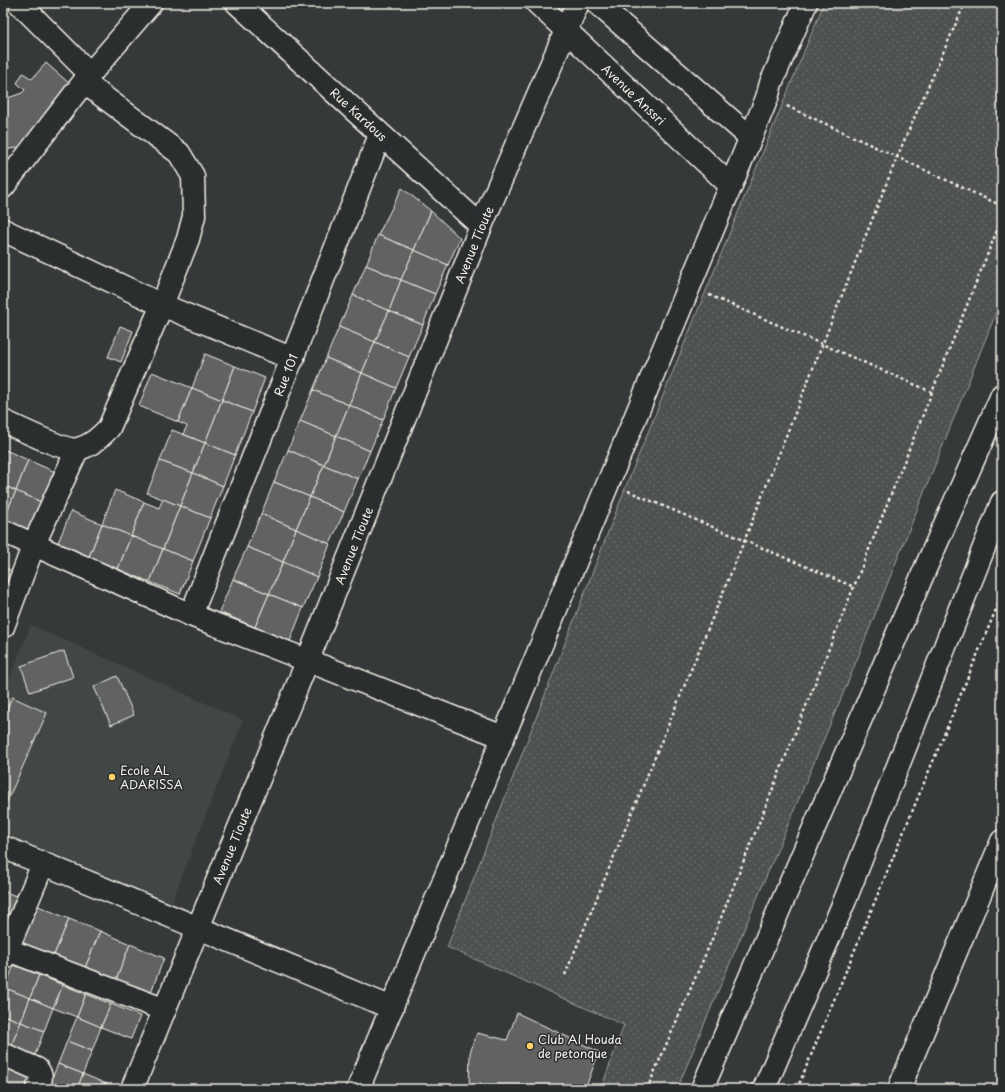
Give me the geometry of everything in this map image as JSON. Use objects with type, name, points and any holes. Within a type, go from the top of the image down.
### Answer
[{"type":"main road","points":[[3,421],[60,445],[77,450],[95,442],[109,428],[162,305],[188,239],[194,216],[193,176],[179,153],[87,78],[19,3]]},
{"type":"main road","points":[[3,187],[87,78],[151,3]]},
{"type":"main road","name":"Rue Kardous","points":[[237,3],[481,226]]},
{"type":"main road","name":"Avenue Anssri","points":[[537,3],[731,186]]},
{"type":"main road","name":"Avenue Tioute","points":[[132,1089],[307,662],[481,226],[578,3]]},
{"type":"main road","points":[[597,3],[751,138]]},
{"type":"main road","points":[[358,1089],[751,138],[767,98],[771,83],[806,3]]},
{"type":"main road","name":"Rue 101","points":[[191,615],[380,135]]},
{"type":"main road","points":[[3,230],[162,305],[293,359]]},
{"type":"main road","points":[[702,1089],[926,567],[1002,395]]},
{"type":"main road","points":[[3,627],[34,544],[77,450]]},
{"type":"main road","points":[[764,1089],[848,893],[1002,502]]},
{"type":"main road","points":[[3,530],[191,615],[307,662],[503,737]]},
{"type":"main road","points":[[899,1089],[1002,841]]},
{"type":"main road","points":[[3,847],[392,1008]]},
{"type":"main road","points":[[43,864],[4,952],[165,1010]]},
{"type":"main road","points":[[3,1054],[36,1069],[40,1073],[41,1081],[37,1089]]},
{"type":"path","points":[[565,975],[745,539],[897,157],[965,3]]},
{"type":"path","points":[[767,98],[1002,206]]},
{"type":"path","points":[[647,1089],[716,930],[1002,218]]},
{"type":"path","points":[[689,286],[932,392]]},
{"type":"path","points":[[609,483],[854,586]]},
{"type":"path","points":[[797,1089],[1002,595]]},
{"type":"shaded area","points":[[824,3],[1002,3],[1002,298],[850,677],[677,1089],[601,1089],[624,1025],[447,947],[628,481]]},
{"type":"shaded area","name":"Ecole AL ADARISSA","points":[[31,625],[243,720],[170,907],[3,834],[3,695]]},
{"type":"building","points":[[3,53],[9,68],[3,70]]},
{"type":"building","points":[[46,63],[70,84],[24,147],[3,150],[3,92],[5,99],[22,93],[25,90],[17,83],[23,73],[32,79]]},
{"type":"building","points":[[402,188],[431,211],[414,250],[378,235]]},
{"type":"building","points":[[431,211],[460,238],[448,265],[414,250]]},
{"type":"building","points":[[378,235],[414,250],[401,280],[366,265]]},
{"type":"building","points":[[414,250],[448,265],[435,294],[401,280]]},
{"type":"building","points":[[366,265],[401,280],[389,311],[353,295]]},
{"type":"building","points":[[401,280],[435,294],[423,325],[389,311]]},
{"type":"building","points":[[353,295],[389,311],[375,342],[339,327]]},
{"type":"building","points":[[389,311],[423,325],[409,357],[375,342]]},
{"type":"building","points":[[120,326],[133,331],[121,362],[108,357]]},
{"type":"building","points":[[339,327],[375,342],[362,373],[326,358]]},
{"type":"building","points":[[375,342],[409,357],[396,388],[362,373]]},
{"type":"building","points":[[205,354],[235,366],[222,400],[192,388]]},
{"type":"building","points":[[326,358],[362,373],[349,405],[313,390]]},
{"type":"building","points":[[235,366],[265,378],[252,412],[222,400]]},
{"type":"building","points":[[152,372],[192,388],[178,422],[139,406]]},
{"type":"building","points":[[362,373],[396,388],[383,420],[349,405]]},
{"type":"building","points":[[192,388],[222,400],[205,443],[183,434],[187,426],[178,422]]},
{"type":"building","points":[[313,390],[349,405],[336,436],[300,421]]},
{"type":"building","points":[[222,400],[252,412],[235,455],[205,443]]},
{"type":"building","points":[[349,405],[383,420],[370,451],[336,436]]},
{"type":"building","points":[[300,421],[336,436],[324,465],[288,450]]},
{"type":"building","points":[[172,430],[205,443],[193,473],[160,461]]},
{"type":"building","points":[[336,436],[370,451],[358,479],[324,465]]},
{"type":"building","points":[[205,443],[235,455],[223,486],[193,473]]},
{"type":"building","points":[[3,449],[28,460],[16,491],[3,485]]},
{"type":"building","points":[[288,450],[324,465],[310,497],[274,482]]},
{"type":"building","points":[[28,460],[60,474],[48,505],[16,491]]},
{"type":"building","points":[[160,461],[193,473],[180,506],[147,493]]},
{"type":"building","points":[[324,465],[358,479],[344,512],[310,497]]},
{"type":"building","points":[[193,473],[223,486],[210,518],[180,506]]},
{"type":"building","points":[[274,482],[310,497],[296,529],[261,514]]},
{"type":"building","points":[[3,485],[16,491],[3,520]]},
{"type":"building","points":[[115,490],[144,502],[131,536],[102,524]]},
{"type":"building","points":[[16,491],[48,505],[34,537],[3,520]]},
{"type":"building","points":[[310,497],[344,512],[330,544],[296,529]]},
{"type":"building","points":[[163,499],[180,506],[163,549],[131,536],[144,502],[159,508]]},
{"type":"building","points":[[180,506],[210,518],[193,561],[163,549]]},
{"type":"building","points":[[71,511],[102,524],[89,557],[57,545]]},
{"type":"building","points":[[261,514],[296,529],[283,562],[247,547]]},
{"type":"building","points":[[102,524],[131,536],[118,569],[89,557]]},
{"type":"building","points":[[296,529],[330,544],[317,577],[283,562]]},
{"type":"building","points":[[131,536],[163,549],[150,582],[118,569]]},
{"type":"building","points":[[247,547],[283,562],[269,594],[233,579]]},
{"type":"building","points":[[163,549],[193,561],[180,594],[150,582]]},
{"type":"building","points":[[283,562],[317,577],[303,608],[269,594]]},
{"type":"building","points":[[3,567],[19,574],[3,603]]},
{"type":"building","points":[[233,579],[269,594],[255,627],[219,612]]},
{"type":"building","points":[[269,594],[303,608],[290,641],[255,627]]},
{"type":"building","points":[[64,651],[73,677],[30,692],[21,666]]},
{"type":"building","points":[[117,676],[134,715],[111,725],[94,687]]},
{"type":"building","points":[[12,697],[47,713],[3,810],[3,718]]},
{"type":"building","points":[[3,891],[21,898],[3,939]]},
{"type":"building","points":[[36,905],[69,919],[52,960],[19,947]]},
{"type":"building","points":[[69,919],[100,931],[83,973],[52,960]]},
{"type":"building","points":[[100,931],[130,944],[114,986],[83,973]]},
{"type":"building","points":[[130,944],[164,958],[148,1000],[114,986]]},
{"type":"building","points":[[14,965],[39,975],[30,998],[5,988]]},
{"type":"building","points":[[39,975],[63,985],[53,1008],[30,998]]},
{"type":"building","points":[[63,985],[86,994],[77,1017],[53,1008]]},
{"type":"building","points":[[5,988],[30,998],[21,1022],[3,1015],[3,993]]},
{"type":"building","points":[[86,994],[111,1004],[101,1027],[77,1017]]},
{"type":"building","points":[[30,998],[53,1008],[44,1031],[21,1022]]},
{"type":"building","points":[[111,1004],[140,1016],[131,1039],[101,1027]]},
{"type":"building","name":"Club Al Houda de petonque","points":[[517,1013],[599,1052],[585,1089],[469,1089],[470,1053],[477,1033],[507,1040]]},
{"type":"building","points":[[3,1015],[21,1022],[11,1046],[3,1043]]},
{"type":"building","points":[[77,1017],[101,1027],[92,1051],[67,1041]]},
{"type":"building","points":[[21,1022],[44,1031],[35,1055],[11,1046]]},
{"type":"building","points":[[67,1041],[92,1051],[83,1074],[58,1064]]},
{"type":"building","points":[[58,1064],[83,1074],[77,1089],[48,1088]]},
{"type":"building","points":[[3,1066],[9,1069],[3,1083]]},
{"type":"building","points":[[9,1069],[31,1078],[27,1089],[3,1089],[3,1083]]},
{"type":"building","points":[[83,1074],[109,1085],[107,1089],[77,1089]]},
{"type":"place","name":"Ecole AL ADARISSA","points":[[112,777]]},
{"type":"place","name":"Club Al Houda de petonque","points":[[530,1046]]}]
